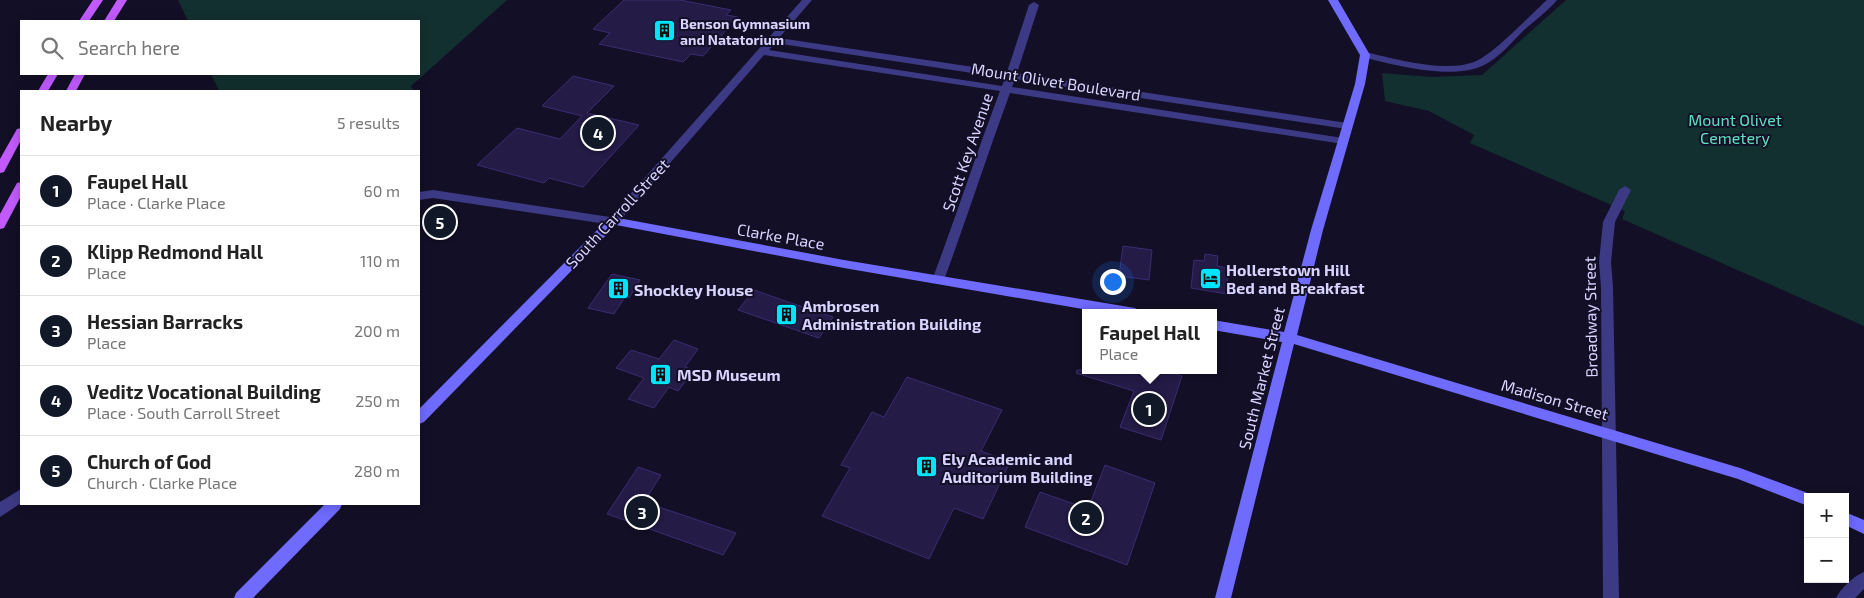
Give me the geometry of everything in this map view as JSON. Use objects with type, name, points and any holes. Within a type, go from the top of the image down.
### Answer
[{"type":"main road","points":[[85,20],[98,0]]},
{"type":"main road","points":[[110,20],[122,0]]},
{"type":"main road","points":[[44,90],[52,75]]},
{"type":"main road","points":[[72,90],[79,75]]},
{"type":"main road","points":[[0,169],[20,133]]},
{"type":"main road","points":[[0,225],[20,188]]},
{"type":"street","name":"South Carroll Street","points":[[420,417],[613,221],[808,0]]},
{"type":"street","points":[[1333,0],[1365,55],[1392,62],[1442,68],[1472,66],[1479,63],[1494,53],[1552,0]]},
{"type":"street","name":"Scott Key Avenue","points":[[938,280],[970,195],[974,175],[1011,76],[1034,5]]},
{"type":"street","name":"Mount Olivet Boulevard","points":[[774,40],[1347,126]]},
{"type":"street","name":"Mount Olivet Boulevard","points":[[764,52],[1343,141]]},
{"type":"street","name":"South Market Street","points":[[1223,598],[1317,230],[1360,84],[1365,55]]},
{"type":"street","name":"Broadway Street","points":[[1611,598],[1610,434],[1605,262],[1609,222],[1625,190]]},
{"type":"street","name":"Clarke Place","points":[[420,196],[433,194],[613,221],[938,280],[1111,309]]},
{"type":"street","points":[[1217,326],[1290,338]]},
{"type":"street","name":"Madison Street","points":[[1290,338],[1740,474],[1804,498]]},
{"type":"street","points":[[0,511],[20,496]]},
{"type":"street","points":[[242,598],[334,505]]},
{"type":"street","points":[[1849,520],[1864,527]]},
{"type":"street","points":[[1844,598],[1864,579]]},
{"type":"green space","points":[[178,0],[507,0],[411,86],[413,90],[219,90],[211,75],[420,75],[420,20],[188,20]]},
{"type":"green space","name":"Mount Olivet Cemetery","points":[[1566,0],[1864,0],[1864,326],[1622,219],[1625,211],[1470,143],[1474,135],[1429,111],[1385,101],[1382,73],[1432,77],[1482,75]]},
{"type":"building","name":"Benson Gymnasium and Natatorium","points":[[624,0],[680,0],[731,10],[726,15],[738,17],[703,56],[691,54],[683,62],[599,44],[610,33],[593,29]]},
{"type":"building","points":[[573,76],[614,86],[587,113],[639,125],[583,187],[549,178],[544,183],[477,165],[517,128],[560,139],[582,116],[542,106]]},
{"type":"building","points":[[1123,246],[1152,250],[1149,280],[1119,276]]},
{"type":"building","name":"Hollerstown Hill Bed and Breakfast","points":[[1205,254],[1218,256],[1217,266],[1228,268],[1227,294],[1191,288],[1194,260],[1204,261]]},
{"type":"building","name":"Shockley House","points":[[612,274],[640,280],[629,298],[625,297],[614,314],[588,308]]},
{"type":"building","name":"Ambrosen Administration Building","points":[[754,290],[833,317],[819,338],[738,310]]},
{"type":"building","name":"MSD Museum","points":[[674,340],[698,349],[685,367],[694,370],[678,391],[669,387],[654,408],[628,399],[644,378],[616,368],[631,350],[659,359]]},
{"type":"building","points":[[1077,370],[1082,370],[1082,374],[1175,374],[1182,376],[1161,440],[1120,427],[1134,391],[1076,373]]},
{"type":"building","name":"Ely Academic and Auditorium Building","points":[[907,377],[1002,410],[981,451],[1010,462],[983,519],[954,508],[929,559],[822,516],[850,468],[841,465],[872,412],[884,417]]},
{"type":"building","points":[[1105,465],[1155,483],[1127,565],[1025,527],[1040,492],[1088,509]]},
{"type":"building","points":[[638,467],[661,475],[644,502],[736,533],[723,555],[607,514]]},
{"type":"place","name":"Benson Gymnasium and Natatorium","points":[[664,31]]},
{"type":"place","name":"Veditz Vocational Building","points":[[598,133]]},
{"type":"place","name":"Church of God","points":[[440,222]]},
{"type":"place","name":"Hollerstown Hill Bed and Breakfast","points":[[1210,278]]},
{"type":"place","name":"Shockley House","points":[[618,289]]},
{"type":"place","name":"Ambrosen Administration Building","points":[[786,314]]},
{"type":"place","name":"MSD Museum","points":[[661,374]]},
{"type":"place","name":"Faupel Hall","points":[[1149,409]]},
{"type":"place","name":"Ely Academic and Auditorium Building","points":[[926,467]]},
{"type":"place","name":"Hessian Barracks","points":[[642,512]]},
{"type":"place","name":"Klipp Redmond Hall","points":[[1086,518]]}]
